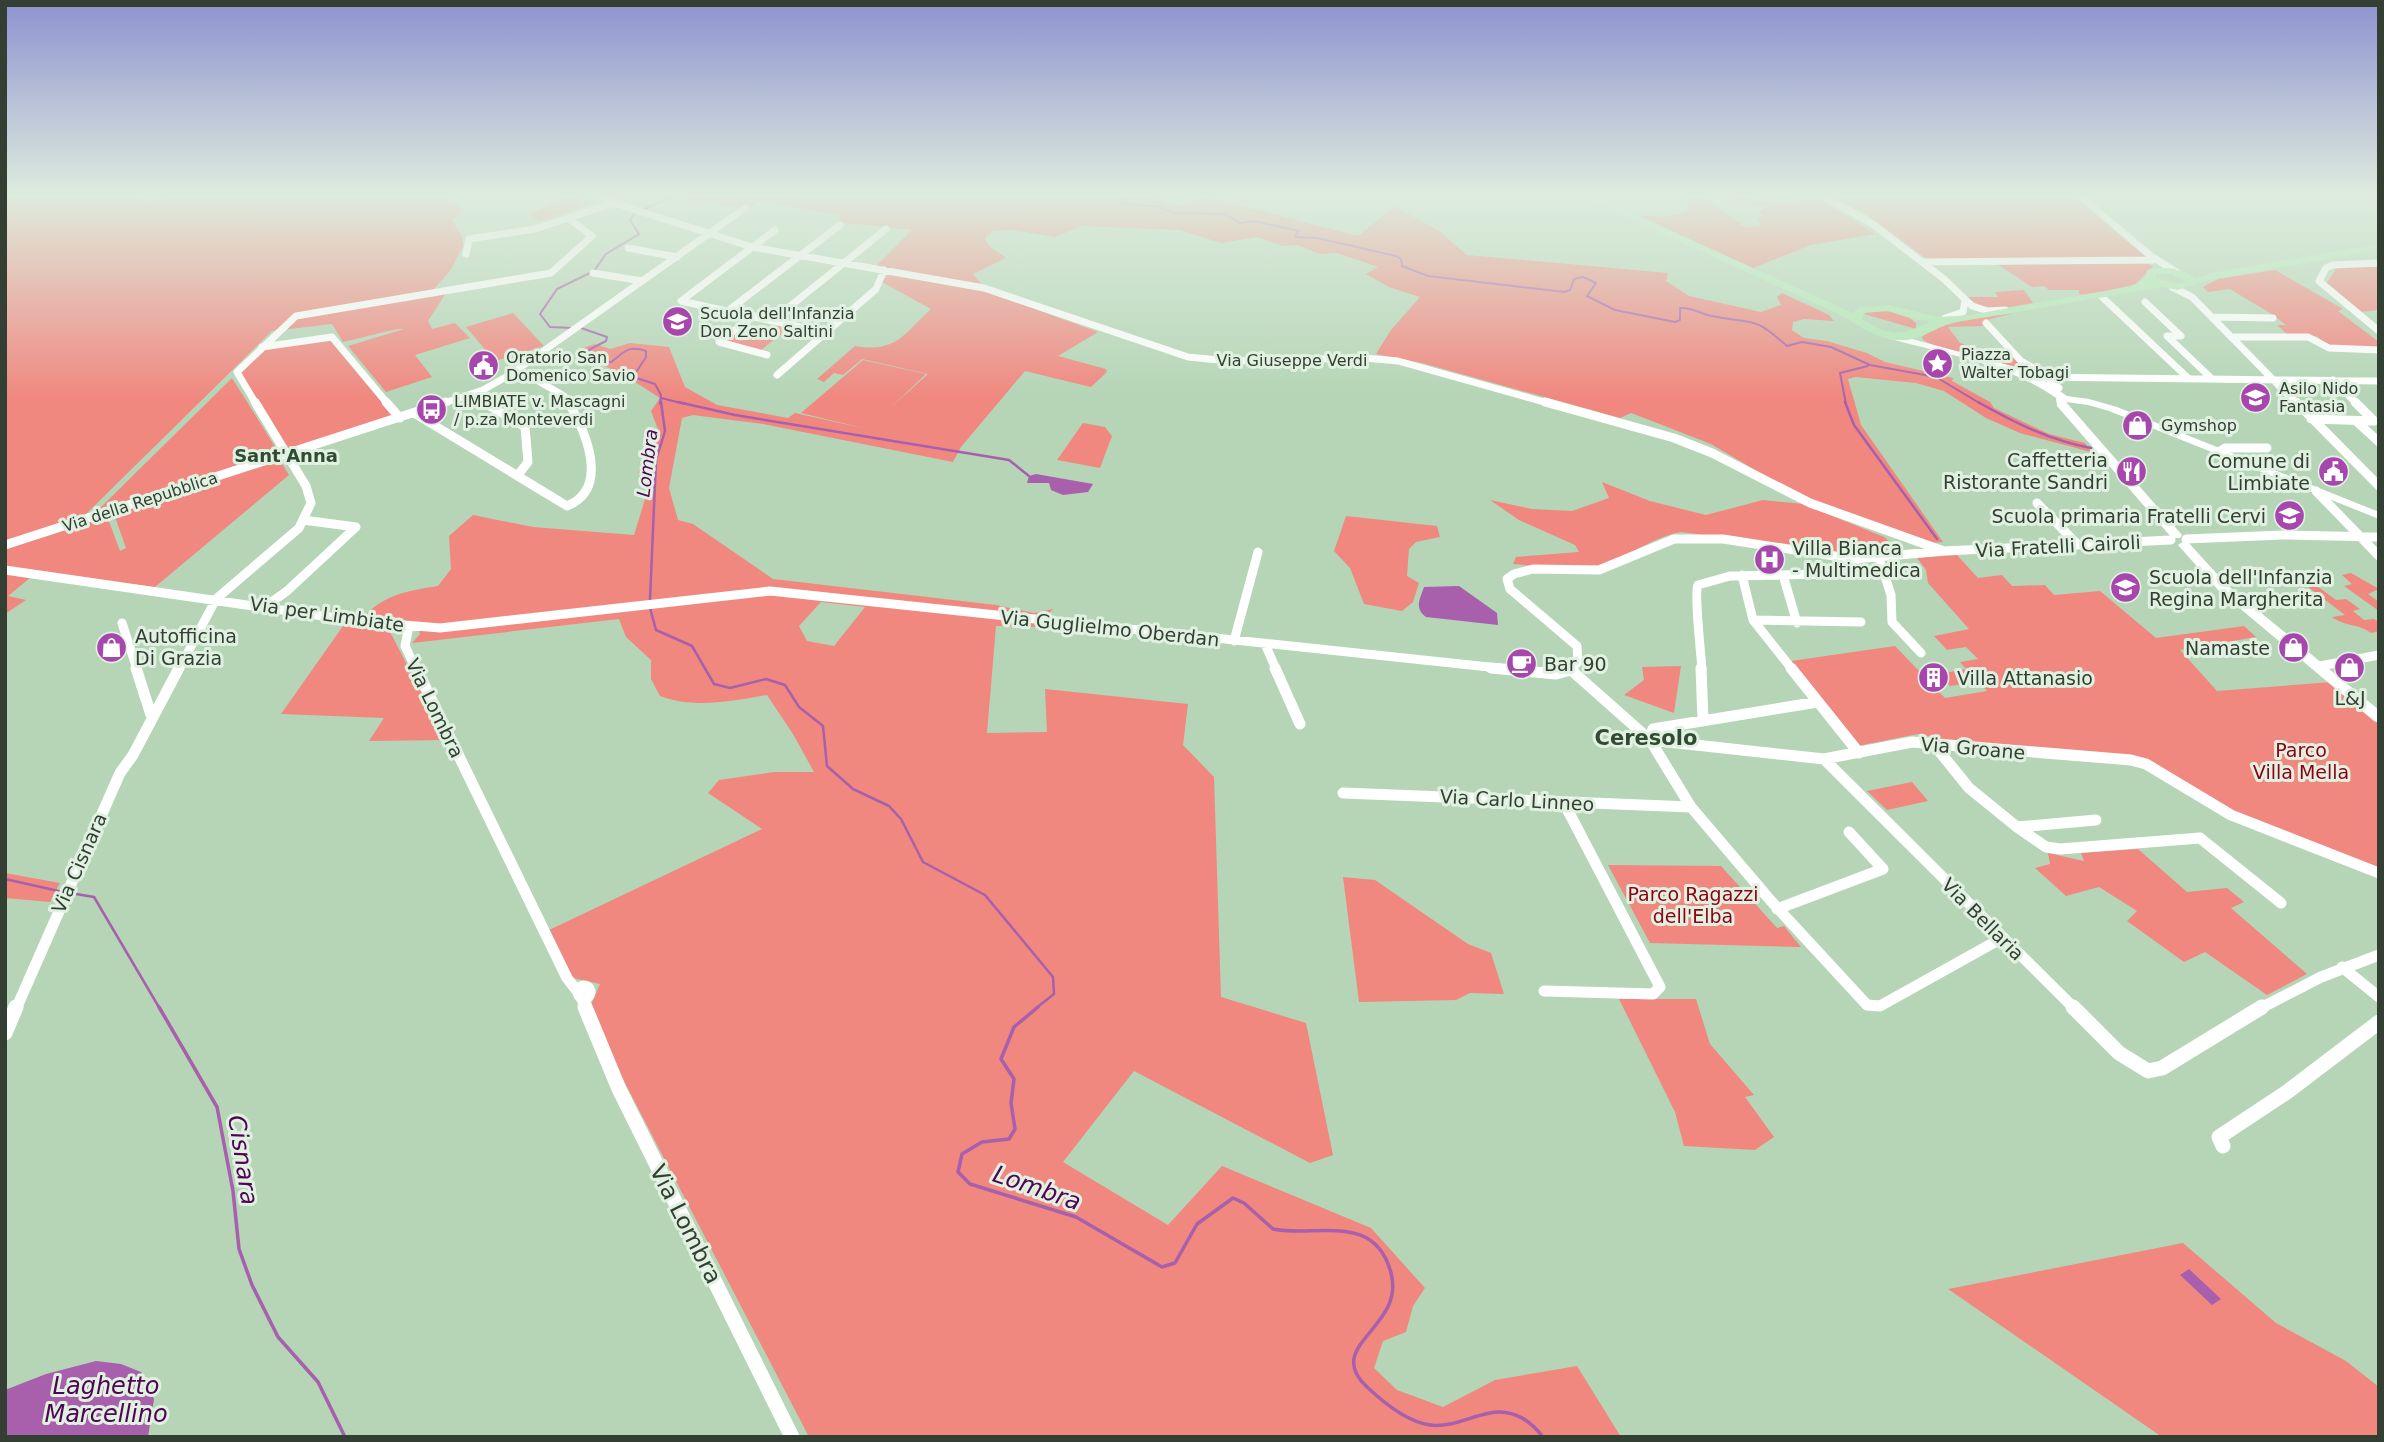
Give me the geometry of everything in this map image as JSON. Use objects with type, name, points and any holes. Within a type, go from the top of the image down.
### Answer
[{"type":"main road","points":[[1730,262],[1885,335],[1920,331],[1956,319]]},
{"type":"main road","points":[[2152,266],[2181,274],[2211,275],[2287,262]]},
{"type":"main road","points":[[2152,266],[2167,285]]},
{"type":"main road","points":[[2115,293],[2141,285],[2152,266]]},
{"type":"main road","points":[[2181,274],[2191,289]]},
{"type":"main road","points":[[1797,293],[1836,306],[1889,308],[1933,319],[1956,319],[2167,285],[2191,289],[2211,275]]},
{"type":"main road","points":[[1856,320],[1857,312],[1869,308]]},
{"type":"main road","points":[[1907,313],[1919,320],[1920,331]]},
{"type":"street","points":[[216,598],[288,538],[303,520],[311,503],[310,495],[237,372],[262,347],[291,319],[303,314],[551,273],[563,262]]},
{"type":"street","name":"Via della Repubblica","points":[[5,545],[471,395],[515,372],[669,262]]},
{"type":"street","points":[[732,262],[681,299],[828,332]]},
{"type":"street","points":[[729,310],[790,262]]},
{"type":"street","name":"Via Giuseppe Verdi","points":[[840,262],[984,288],[1197,359],[1229,361],[1365,358],[1425,366],[1674,438],[1712,453],[1797,497],[1892,534],[1924,549],[1922,554]]},
{"type":"street","points":[[1923,262],[1965,301],[1988,311],[2022,310]]},
{"type":"street","points":[[1940,262],[2152,266]]},
{"type":"street","points":[[2148,262],[2152,266]]},
{"type":"street","points":[[773,320],[844,263]]},
{"type":"street","points":[[2379,263],[2330,265],[2325,269],[2320,284],[2379,331]]},
{"type":"street","points":[[777,375],[876,289],[884,270]]},
{"type":"street","points":[[593,273],[642,281]]},
{"type":"street","points":[[2191,289],[2212,317],[2379,486]]},
{"type":"street","points":[[2101,296],[2188,378]]},
{"type":"street","points":[[1933,319],[1958,316],[1966,309],[1965,301]]},
{"type":"street","points":[[2145,302],[2181,336],[2167,336],[2211,378]]},
{"type":"street","points":[[754,316],[719,342],[766,355]]},
{"type":"street","points":[[2212,317],[2273,318]]},
{"type":"street","points":[[1986,323],[2021,361],[2055,387],[2179,540],[2222,587],[2320,666],[2379,718]]},
{"type":"street","points":[[2368,323],[2379,323]]},
{"type":"street","points":[[1920,331],[1922,344],[1932,350]]},
{"type":"street","points":[[1885,335],[1932,350],[1973,357],[2001,366],[2284,478]]},
{"type":"street","points":[[262,347],[332,337],[400,418]]},
{"type":"street","points":[[2232,337],[2308,337],[2329,348],[2379,350]]},
{"type":"street","points":[[2001,366],[2055,387],[2188,378],[2379,381]]},
{"type":"street","points":[[414,413],[571,505],[585,491],[593,469],[582,425],[564,396],[515,372]]},
{"type":"street","points":[[2311,419],[2374,421],[2333,380]]},
{"type":"street","points":[[471,395],[524,427],[528,462],[518,475]]},
{"type":"street","points":[[2356,421],[2379,442]]},
{"type":"street","points":[[2199,444],[2379,516]]},
{"type":"street","points":[[2220,452],[2225,448],[2267,448]]},
{"type":"street","points":[[2316,491],[2379,556]]},
{"type":"street","points":[[2037,503],[2078,545]]},
{"type":"street","points":[[266,606],[356,527],[303,520]]},
{"type":"street","name":"Via Fratelli Cairoli","points":[[1571,670],[1578,662],[1577,646],[1510,589],[1507,579],[1510,575],[1527,569],[1605,568],[1674,539],[1685,538],[1723,539],[1854,559],[1941,550],[2179,540],[2379,537]]},
{"type":"street","points":[[1894,556],[1909,543]]},
{"type":"street","name":"Via Giuseppe Verdi","points":[[1909,543],[1941,550]]},
{"type":"street","points":[[1234,641],[1258,552]]},
{"type":"street","points":[[1879,558],[1891,595],[1892,622],[1921,653]]},
{"type":"street","name":"Via per Limbiate","points":[[5,570],[410,626],[481,626],[649,604]]},
{"type":"street","points":[[1703,720],[1700,616],[1695,591],[1698,585],[1742,575],[1885,572]]},
{"type":"street","points":[[1742,575],[1753,620],[1859,753]]},
{"type":"street","points":[[1783,575],[1797,623]]},
{"type":"street","name":"Via Guglielmo Oberdan","points":[[649,604],[770,591],[1556,674],[1571,670]]},
{"type":"street","name":"Via Cisnara","points":[[5,1033],[120,773],[133,755],[216,598]]},
{"type":"street","points":[[1753,620],[1797,623],[1861,622]]},
{"type":"street","points":[[122,623],[152,718]]},
{"type":"street","name":"Via Lombra","points":[[410,626],[404,639],[405,646],[568,978],[582,996],[618,1089],[792,1437]]},
{"type":"street","points":[[1265,644],[1300,724]]},
{"type":"street","points":[[2320,666],[2379,654]]},
{"type":"street","points":[[1571,670],[1650,740],[1691,807],[1858,1000],[1867,1005],[1881,1006],[2003,938]]},
{"type":"street","points":[[1650,740],[1653,729],[1818,702]]},
{"type":"street","name":"Via Groane","points":[[1650,740],[1824,759],[1912,742],[2138,761],[2231,815],[2379,873]]},
{"type":"street","points":[[1935,746],[1969,788],[2046,847],[2060,849],[2200,838],[2281,903]]},
{"type":"street","name":"Via Bellaria","points":[[1824,759],[2119,1053],[2147,1071],[2162,1068],[2244,1015],[2342,967]]},
{"type":"street","name":"Via Carlo Linneo","points":[[1343,793],[1691,807]]},
{"type":"street","points":[[1544,991],[1653,994],[1660,987],[1564,803]]},
{"type":"street","points":[[2017,827],[2096,820]]},
{"type":"street","points":[[1777,909],[1884,869],[1849,832]]},
{"type":"street","points":[[2342,967],[2379,955]]},
{"type":"street","points":[[2342,967],[2379,997]]},
{"type":"street","points":[[2223,1146],[2219,1137],[2287,1092],[2379,1022]]},
{"type":"green space","points":[[5,262],[455,262],[432,291],[405,296],[405,304],[406,299],[446,293],[428,321],[432,329],[455,323],[470,338],[415,355],[432,377],[386,392],[348,346],[404,329],[343,342],[332,324],[272,331],[85,515],[107,516],[120,551],[126,548],[114,514],[280,460],[289,475],[155,587],[36,573],[8,596],[26,600],[5,614]]},
{"type":"green space","points":[[880,262],[997,262],[973,274],[982,285],[875,267]]},
{"type":"green space","points":[[1364,262],[1548,262],[1668,273],[1666,281],[1689,296],[1761,312],[1781,305],[1777,297],[1782,293],[1829,315],[1834,321],[1804,319],[1793,322],[1792,330],[1804,338],[1827,341],[1867,353],[1885,362],[1953,378],[1952,381],[1990,402],[1994,408],[2049,434],[2085,443],[2091,452],[2020,433],[1986,418],[1944,391],[1916,383],[1855,377],[1848,379],[1861,425],[1943,542],[1929,543],[1796,494],[1711,444],[1631,413],[1620,418],[1422,363],[1376,354],[1391,330],[1420,297],[1389,287],[1366,274],[1378,267]]},
{"type":"green space","points":[[1741,262],[1767,262],[1753,268]]},
{"type":"green space","points":[[2147,263],[2153,266],[2136,284],[2091,295],[2079,294],[2079,290],[2032,287],[1997,264]]},
{"type":"green space","points":[[2338,266],[2379,267],[2379,310],[2360,312],[2326,284]]},
{"type":"green space","points":[[2275,270],[2343,309],[2338,311],[2379,342],[2379,347],[2330,346],[2316,336],[2289,336],[2277,325],[2286,325],[2230,289],[2208,292],[2203,287],[2218,279]]},
{"type":"green space","points":[[888,274],[985,291],[1098,332],[1058,356],[1106,369],[1107,372],[1091,387],[1025,371],[961,447],[953,462],[763,424],[693,415],[682,418],[669,488],[678,520],[693,524],[773,579],[996,605],[1034,613],[1053,609],[1036,627],[996,626],[987,733],[1047,732],[1045,689],[1188,704],[1183,745],[1214,777],[1221,997],[1306,1023],[1333,1155],[1310,1163],[1134,1071],[1063,1162],[1168,1225],[1222,1166],[1371,1228],[1425,1288],[1413,1306],[1406,1332],[1383,1341],[1374,1368],[1397,1390],[1443,1407],[1495,1380],[1577,1366],[1621,1437],[809,1437],[588,1012],[600,984],[573,978],[549,930],[762,829],[708,793],[719,780],[774,772],[814,772],[767,695],[700,703],[660,696],[651,679],[651,660],[626,637],[619,619],[412,643],[420,634],[417,625],[364,617],[388,598],[438,586],[451,569],[449,536],[473,515],[533,527],[634,535],[653,473],[638,473],[659,432],[651,411],[660,398],[621,373],[578,355],[583,348],[595,344],[610,349],[630,343],[669,347],[685,387],[717,405],[788,418],[795,413],[867,429],[801,413],[863,360],[926,374],[889,409],[928,374],[862,359],[843,375],[834,373],[824,382],[817,379],[855,346],[880,347],[898,340],[931,309],[882,282]],"holes":[[[821,602],[865,607],[834,646],[807,641],[799,626]]]},
{"type":"green space","points":[[2024,290],[2033,303],[1991,308],[1975,303],[1968,297],[1998,297],[1995,292]]},
{"type":"green space","points":[[1869,311],[1894,312],[1905,316],[1916,323],[1916,329],[1864,314]]},
{"type":"green space","points":[[513,313],[544,346],[495,361],[466,327]]},
{"type":"green space","points":[[2014,313],[1983,321],[1984,326],[1948,327],[1960,343],[2002,357],[2012,357],[2032,372],[2030,373],[1975,355],[1943,350],[1922,337],[1936,324]]},
{"type":"green space","points":[[775,324],[814,330],[804,339],[780,335],[761,350],[728,343],[727,340],[744,327],[766,331]]},
{"type":"green space","points":[[329,339],[392,415],[389,419],[288,449],[241,373],[265,348]]},
{"type":"green space","points":[[232,378],[279,453],[97,511]]},
{"type":"green space","points":[[1083,423],[1105,427],[1112,436],[1100,468],[1057,460]]},
{"type":"green space","points":[[1602,482],[1650,501],[1706,515],[1763,500],[1803,504],[1884,537],[1890,542],[1890,549],[1865,552],[1812,551],[1681,532],[1590,567],[1561,568],[1513,564],[1516,557],[1579,552],[1575,545],[1519,520],[1490,500],[1532,509],[1572,511],[1609,498]]},
{"type":"green space","points":[[1346,516],[1437,526],[1440,537],[1416,542],[1409,549],[1407,576],[1419,583],[1413,602],[1402,611],[1364,604],[1350,568],[1334,551]]},
{"type":"green space","name":"Parco Villa Mella","points":[[1957,555],[1978,578],[2002,575],[2012,586],[2045,585],[2054,595],[2100,591],[2156,638],[2244,626],[2256,637],[2180,650],[2217,691],[2332,682],[2379,722],[2379,870],[2228,811],[2139,759],[1966,744],[1918,734],[1857,746],[1791,661],[1895,646],[1945,698],[1987,691],[1979,682],[1950,686],[1939,674],[1966,669],[1960,662],[1978,659],[1966,647],[1947,650],[1934,636],[1969,629],[1928,583],[1926,570],[1917,558]]},
{"type":"green space","points":[[2351,573],[2379,589],[2368,594],[2379,602],[2379,611],[2344,586],[2352,584],[2342,575]]},
{"type":"green space","points":[[2317,586],[2336,600],[2346,599],[2360,609],[2353,611],[2364,620],[2374,619],[2379,622],[2379,631],[2371,633],[2332,617],[2345,615],[2308,587]]},
{"type":"green space","points":[[352,622],[388,628],[446,740],[369,741],[384,718],[281,714],[343,626]]},
{"type":"green space","points":[[1681,666],[1674,713],[1624,695],[1644,680],[1642,667]]},
{"type":"green space","points":[[1912,782],[1928,801],[1887,810],[1867,791]]},
{"type":"green space","points":[[2138,849],[2187,892],[2227,888],[2244,902],[2231,908],[2307,974],[2267,995],[2205,952],[2184,962],[2127,921],[2137,911],[2099,887],[2066,896],[2035,868],[2050,864],[2048,853],[2084,861],[2081,853]]},
{"type":"green space","name":"Parco Ragazzi dell'Elba","points":[[1608,865],[1721,866],[1777,928],[1784,926],[1801,947],[1650,943]]},
{"type":"green space","points":[[5,873],[60,883],[50,902],[5,898]]},
{"type":"green space","points":[[1343,877],[1375,880],[1468,944],[1491,953],[1504,994],[1470,993],[1456,1000],[1359,1002]]},
{"type":"green space","points":[[1619,999],[1696,999],[1710,1044],[1754,1095],[1745,1097],[1774,1137],[1755,1150],[1684,1146],[1675,1112]]},
{"type":"green space","points":[[2183,1243],[2276,1323],[2346,1361],[2379,1387],[2379,1437],[2162,1437],[1948,1289]]},
{"type":"water","points":[[1036,474],[1093,484],[1088,492],[1063,495],[1051,490],[1049,483],[1027,483],[1029,476]]},
{"type":"water","points":[[1459,586],[1497,613],[1498,625],[1426,617],[1422,614],[1419,603],[1424,587]]},
{"type":"water","points":[[2189,1269],[2221,1299],[2212,1305],[2180,1275]]},
{"type":"water","name":"Laghetto Marcellino","points":[[96,1361],[121,1364],[141,1372],[154,1399],[148,1437],[5,1437],[5,1390],[46,1374]]},
{"type":"waterway","name":"Lombra","points":[[572,328],[550,327],[540,314],[557,289],[594,271],[600,262]]},
{"type":"waterway","points":[[1401,262],[1402,266],[1428,276],[1565,292],[1570,290],[1574,279],[1583,277],[1596,283],[1587,296],[1615,310],[1675,322],[1680,320],[1680,308],[1685,308],[1712,316],[1752,322],[1766,329],[1787,346],[1802,342],[1831,347],[1870,365],[1936,377],[1981,404]]},
{"type":"waterway","name":"Lombra","points":[[581,328],[607,337],[606,341],[583,353],[582,357],[594,362],[611,362],[630,349],[646,351],[646,357],[633,377],[655,384],[661,395],[660,404]]},
{"type":"waterway","points":[[1846,404],[1840,373],[1868,366]]},
{"type":"waterway","points":[[661,398],[685,404]]},
{"type":"waterway","name":"Lombra","points":[[650,600],[656,460],[665,431],[661,402]]},
{"type":"waterway","points":[[678,402],[735,415],[1009,460],[1029,476]]},
{"type":"waterway","points":[[1845,402],[1854,425],[1937,539]]},
{"type":"waterway","points":[[1978,402],[2033,430],[2091,448]]},
{"type":"waterway","name":"Lombra","points":[[650,608],[656,630],[692,646],[714,684],[730,688],[766,679],[785,685],[799,707],[823,726],[827,766],[853,789],[889,806],[901,819],[923,862],[985,895],[1053,977],[1054,994],[1035,1009]]},
{"type":"waterway","name":"Cisnara","points":[[5,879],[63,892]]},
{"type":"waterway","name":"Cisnara","points":[[70,893],[94,897],[160,1009]]},
{"type":"waterway","name":"Cisnara","points":[[159,1007],[217,1107],[233,1191],[239,1249],[252,1285],[278,1337],[318,1382],[345,1437]]},
{"type":"waterway","name":"Lombra","points":[[1038,1007],[1014,1027],[1001,1059],[1014,1079],[1011,1103],[1015,1129],[1009,1139],[982,1142],[962,1154],[958,1172],[970,1184],[1076,1217],[1162,1267],[1175,1263],[1197,1224],[1233,1198],[1244,1203],[1273,1229],[1357,1234],[1372,1241],[1383,1254],[1391,1273],[1392,1292],[1387,1308],[1359,1347],[1354,1359],[1356,1372],[1367,1387],[1396,1411],[1421,1423],[1445,1425],[1500,1412],[1514,1414],[1528,1422],[1543,1437]]},
{"type":"place","name":"Scuola dell'Infanzia Don Zeno Saltini","points":[[677,322]]},
{"type":"place","name":"Piazza Walter Tobagi","points":[[1938,363]]},
{"type":"place","name":"Oratorio San Domenico Savio","points":[[483,366]]},
{"type":"place","name":"Asilo Nido Fantasia","points":[[2256,397]]},
{"type":"place","name":"LIMBIATE v. Mascagni / p.za Monteverdi","points":[[431,410]]},
{"type":"place","name":"Gymshop","points":[[2138,425]]},
{"type":"place","name":"Caffetteria Ristorante Sandri","points":[[2131,471]]},
{"type":"place","name":"Comune di Limbiate","points":[[2333,472]]},
{"type":"place","name":"Scuola primaria Fratelli Cervi","points":[[2289,516]]},
{"type":"place","name":"Villa Bianca - Multimedica","points":[[1769,559]]},
{"type":"place","name":"Scuola dell'Infanzia Regina Margherita","points":[[2126,588]]},
{"type":"place","name":"Autofficina Di Grazia","points":[[112,647]]},
{"type":"place","name":"Namaste","points":[[2293,648]]},
{"type":"place","name":"Bar 90","points":[[1521,664]]},
{"type":"place","name":"L&J","points":[[2350,667]]},
{"type":"place","name":"Villa Attanasio","points":[[1934,678]]},
{"type":"district","name":"Sant'Anna","points":[[286,455]]},
{"type":"district","name":"Ceresolo","points":[[1646,738]]}]
